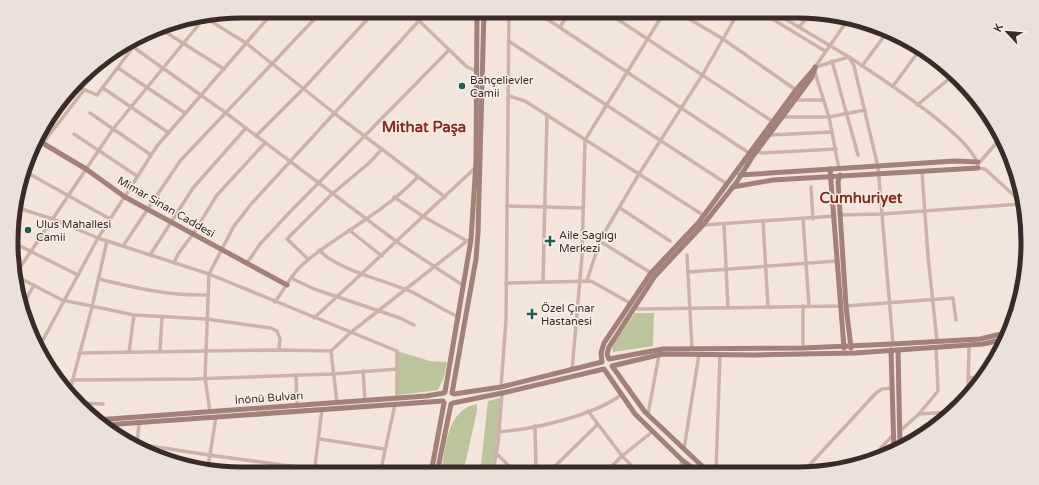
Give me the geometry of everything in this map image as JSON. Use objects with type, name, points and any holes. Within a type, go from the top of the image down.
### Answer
[{"type":"street","points":[[41,343],[98,238],[151,155],[185,113],[268,18]]},
{"type":"street","points":[[123,246],[141,218],[149,210],[158,192],[180,161],[315,18]]},
{"type":"street","points":[[256,136],[304,88],[369,18]]},
{"type":"street","points":[[432,467],[465,286],[475,168],[477,18]]},
{"type":"street","points":[[439,467],[452,404],[455,400],[453,393],[478,239],[484,18]]},
{"type":"street","points":[[501,388],[506,320],[509,18]]},
{"type":"street","points":[[546,18],[628,71],[749,153]]},
{"type":"street","points":[[560,27],[566,18]]},
{"type":"street","points":[[616,18],[703,74],[772,121]]},
{"type":"street","points":[[572,370],[580,281],[585,140],[661,18]]},
{"type":"street","points":[[688,18],[723,39],[796,90]]},
{"type":"street","points":[[586,281],[600,240],[639,174],[662,141],[703,74],[735,18]]},
{"type":"street","points":[[771,18],[825,51]]},
{"type":"street","points":[[784,18],[893,86],[963,141],[978,165],[985,169],[1016,197]]},
{"type":"street","points":[[800,27],[807,18]]},
{"type":"street","points":[[210,20],[246,42],[334,113],[445,197]]},
{"type":"street","points":[[210,412],[205,378],[206,319],[209,274],[221,250],[243,213],[419,20],[467,67],[476,71]]},
{"type":"street","points":[[19,267],[113,129],[200,22]]},
{"type":"street","points":[[705,467],[648,414],[612,366],[612,362],[606,354],[655,276],[703,225],[733,187],[757,151],[812,78],[825,51],[845,23]]},
{"type":"street","points":[[165,32],[224,69]]},
{"type":"street","points":[[862,66],[884,36]]},
{"type":"street","points":[[510,42],[726,184],[733,187],[773,180],[922,172],[978,165],[997,142]]},
{"type":"street","points":[[80,88],[96,96],[135,45]]},
{"type":"street","points":[[133,48],[226,113],[289,162],[433,268],[465,286]]},
{"type":"street","points":[[247,263],[260,244],[449,50]]},
{"type":"street","points":[[893,86],[918,54]]},
{"type":"street","points":[[691,467],[652,432],[621,395],[604,369],[601,353],[604,342],[651,273],[682,242],[704,215],[796,90],[816,67],[832,61],[849,58]]},
{"type":"street","points":[[849,58],[854,66],[878,167],[893,344]]},
{"type":"street","points":[[832,61],[845,114],[858,155]]},
{"type":"street","points":[[816,67],[816,76],[829,117],[840,176],[838,182],[838,261],[851,353]]},
{"type":"street","points":[[118,68],[185,113]]},
{"type":"street","points":[[917,105],[950,79]]},
{"type":"street","points":[[103,88],[169,133]]},
{"type":"street","points":[[43,140],[84,90]]},
{"type":"street","points":[[509,96],[524,101],[704,215]]},
{"type":"street","points":[[794,100],[823,100]]},
{"type":"street","points":[[782,117],[829,117],[865,110]]},
{"type":"street","points":[[90,113],[151,155]]},
{"type":"street","points":[[543,281],[547,116]]},
{"type":"street","points":[[150,255],[172,223],[179,207],[202,176],[246,128]]},
{"type":"street","points":[[769,135],[832,132]]},
{"type":"street","points":[[74,134],[137,176]]},
{"type":"street","name":"Mimar Sinan Caddesi","points":[[41,142],[86,169],[125,197],[287,285]]},
{"type":"street","points":[[174,263],[178,254],[193,234],[216,195],[265,143]]},
{"type":"street","points":[[308,259],[287,239],[332,194],[369,163],[382,149]]},
{"type":"street","points":[[757,151],[761,153],[836,149]]},
{"type":"street","points":[[733,175],[741,176],[878,167],[978,165]]},
{"type":"street","points":[[314,318],[475,168]]},
{"type":"street","points":[[830,169],[838,215],[844,306],[844,353]]},
{"type":"street","points":[[922,172],[932,300],[937,341]]},
{"type":"street","points":[[29,174],[110,218]]},
{"type":"street","points":[[275,302],[291,278],[308,259],[366,219],[418,177]]},
{"type":"street","points":[[811,187],[813,219]]},
{"type":"street","points":[[394,197],[424,217],[469,241]]},
{"type":"street","points":[[703,225],[813,219],[838,215],[882,214],[1018,204]]},
{"type":"street","points":[[507,206],[583,208]]},
{"type":"street","points":[[620,208],[670,241]]},
{"type":"street","points":[[21,209],[53,219],[107,242],[209,274],[397,352],[397,398]]},
{"type":"street","points":[[803,219],[809,306]]},
{"type":"street","points":[[763,221],[768,307]]},
{"type":"street","points":[[724,224],[728,308]]},
{"type":"street","points":[[349,230],[382,256]]},
{"type":"street","points":[[582,230],[651,273]]},
{"type":"street","points":[[79,353],[206,350],[331,352],[350,333],[378,310],[469,241]]},
{"type":"street","points":[[71,387],[92,307],[107,242]]},
{"type":"street","points":[[18,245],[78,275]]},
{"type":"street","points":[[319,250],[322,254],[360,274],[405,289],[459,318]]},
{"type":"street","points":[[687,255],[692,349]]},
{"type":"street","points":[[688,272],[838,261]]},
{"type":"street","points":[[21,278],[65,300],[92,307],[134,315],[206,319],[248,324],[277,331],[280,339],[279,350]]},
{"type":"street","points":[[291,278],[300,283],[404,319],[414,325]]},
{"type":"street","points":[[99,279],[146,290],[190,295],[207,295]]},
{"type":"street","points":[[506,283],[591,281],[630,303]]},
{"type":"street","points":[[26,300],[34,284]]},
{"type":"street","points":[[634,308],[844,306],[953,298],[956,320]]},
{"type":"street","points":[[803,306],[803,348]]},
{"type":"street","points":[[129,352],[134,315]]},
{"type":"street","points":[[160,352],[162,317]]},
{"type":"street","points":[[602,362],[606,359],[662,349],[803,348],[980,339],[1001,334]]},
{"type":"street","points":[[604,369],[607,370],[612,366],[659,355],[851,353],[983,344],[999,341]]},
{"type":"street","points":[[968,387],[969,345]]},
{"type":"street","points":[[900,431],[919,414],[938,391],[936,347]]},
{"type":"street","points":[[891,350],[894,445]]},
{"type":"street","points":[[898,350],[901,441]]},
{"type":"street","points":[[331,352],[337,403]]},
{"type":"street","points":[[684,449],[699,354]]},
{"type":"street","points":[[716,467],[720,354]]},
{"type":"street","points":[[648,414],[659,355]]},
{"type":"street","name":"İnönü Bulvarı","points":[[104,419],[337,403],[501,388],[602,362]]},
{"type":"street","points":[[72,380],[333,374],[397,369]]},
{"type":"street","name":"İnönü Bulvarı","points":[[112,425],[395,404],[443,402],[452,404],[502,394],[604,369]]},
{"type":"street","points":[[363,371],[365,400]]},
{"type":"street","points":[[296,375],[297,406]]},
{"type":"street","points":[[968,378],[976,378]]},
{"type":"street","points":[[808,467],[876,393],[882,389],[892,388]]},
{"type":"street","points":[[494,467],[499,432],[502,394]]},
{"type":"street","points":[[499,432],[519,430],[588,411],[609,404],[621,395]]},
{"type":"street","points":[[86,403],[103,404]]},
{"type":"street","points":[[381,467],[395,404]]},
{"type":"street","points":[[316,467],[320,440],[322,409]]},
{"type":"street","points":[[588,411],[597,425],[633,467]]},
{"type":"street","points":[[919,414],[943,413]]},
{"type":"street","points":[[208,464],[216,417]]},
{"type":"street","points":[[137,441],[139,423]]},
{"type":"street","points":[[554,467],[597,425]]},
{"type":"street","points":[[535,426],[536,467]]},
{"type":"street","points":[[611,467],[622,456],[652,432]]},
{"type":"street","points":[[878,452],[893,435]]},
{"type":"street","points":[[320,440],[384,449]]},
{"type":"street","points":[[149,447],[284,467]]},
{"type":"street","points":[[496,453],[510,467]]},
{"type":"street","points":[[680,467],[682,460]]},
{"type":"green space","points":[[635,313],[654,313],[653,346],[613,352],[612,348],[614,343]]},
{"type":"green space","points":[[397,351],[430,361],[447,362],[444,377],[438,390],[399,395],[397,384]]},
{"type":"green space","points":[[500,398],[501,400],[494,467],[481,467],[488,401]]},
{"type":"green space","points":[[477,404],[477,411],[464,467],[442,467],[449,431],[459,414],[467,408]]},
{"type":"place","name":"Bahçelievler Camii","points":[[462,86]]},
{"type":"place","name":"Ulus Mahallesi Camii","points":[[28,230]]},
{"type":"place","name":"Aile Saglıgı Merkezi","points":[[550,241]]},
{"type":"place","name":"Özel Çınar Hastanesi","points":[[532,314]]},
{"type":"district","name":"Mithat Paşa","points":[[424,127]]},
{"type":"district","name":"Cumhuriyet","points":[[861,198]]}]
